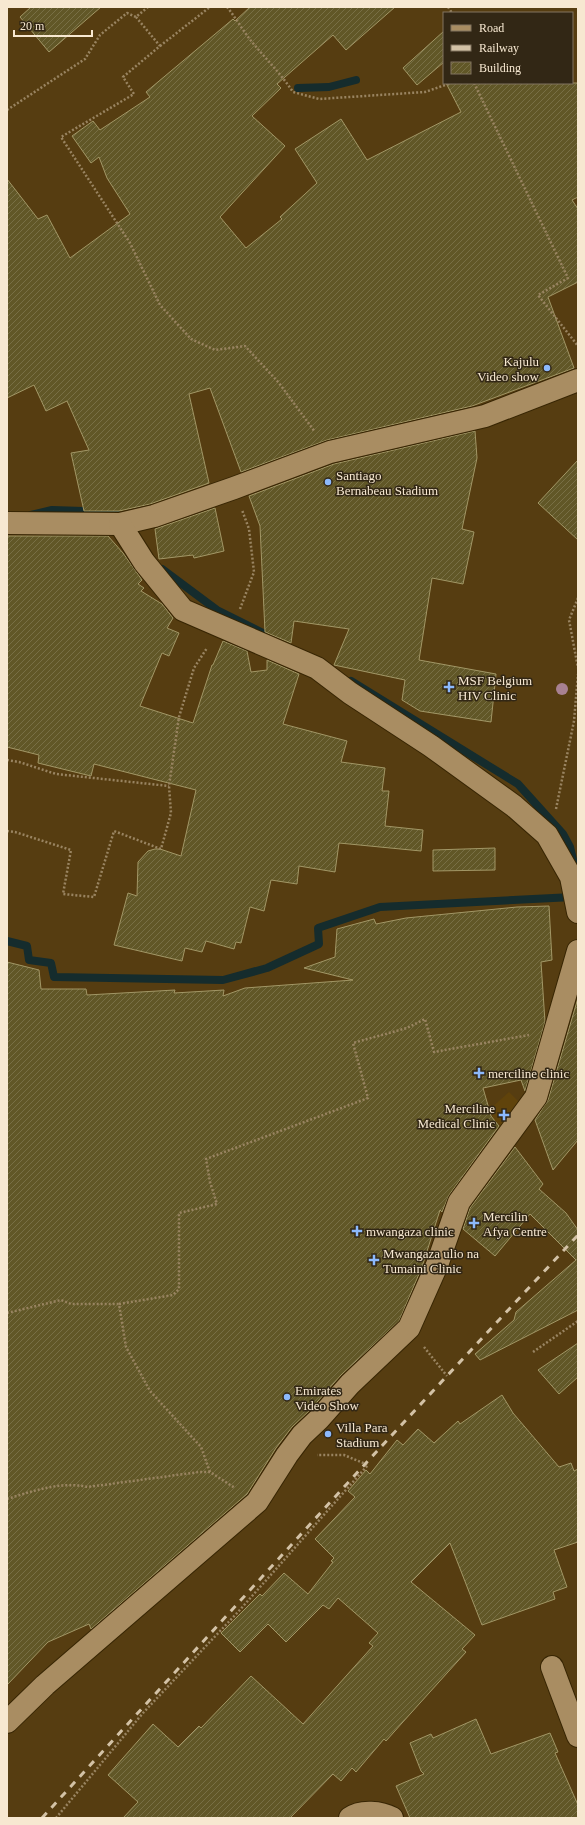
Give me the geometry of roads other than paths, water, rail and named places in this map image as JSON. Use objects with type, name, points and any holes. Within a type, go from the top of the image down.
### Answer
[{"type":"street","points":[[7,522],[120,524],[154,516],[330,452],[485,416],[578,380]]},
{"type":"street","points":[[120,524],[144,562],[183,610],[317,668],[350,693],[481,781],[514,806],[547,835],[571,877],[577,906]]},
{"type":"street","points":[[7,1722],[45,1685],[257,1502],[287,1455],[302,1435],[350,1384],[409,1328],[438,1266],[459,1202],[536,1097],[578,951]]},
{"type":"street","points":[[552,1667],[578,1736]]},
{"type":"street","points":[[350,1818],[370,1812],[386,1814],[392,1818]]},
{"type":"waterway","points":[[298,88],[329,87],[356,80]]},
{"type":"waterway","points":[[31,515],[52,510],[115,512],[121,520]]},
{"type":"waterway","points":[[162,569],[217,610],[263,633]]},
{"type":"waterway","points":[[351,681],[518,784],[563,834],[570,847],[575,868]]},
{"type":"waterway","points":[[7,941],[27,946],[29,960],[51,963],[54,977],[223,980],[267,968],[319,944],[318,928],[380,907],[573,897]]},
{"type":"railway","points":[[42,1818],[366,1463],[578,1235]]},
{"type":"place","name":"Kajulu Video show","points":[[547,368]]},
{"type":"place","name":"Santiago Bernabeau Stadium","points":[[328,482]]},
{"type":"place","name":"MSF Belgium HIV Clinic","points":[[449,687]]},
{"type":"place","name":"merciline clinic","points":[[479,1073]]},
{"type":"place","name":"Merciline Medical Clinic","points":[[504,1115]]},
{"type":"place","name":"Mercilin Afya Centre","points":[[474,1223]]},
{"type":"place","name":"mwangaza clinic","points":[[357,1231]]},
{"type":"place","name":"Mwangaza ulio na Tumaini Clinic","points":[[374,1260]]},
{"type":"place","name":"Emirates Video Show","points":[[287,1397]]},
{"type":"place","name":"Villa Para Stadium","points":[[328,1434]]}]
